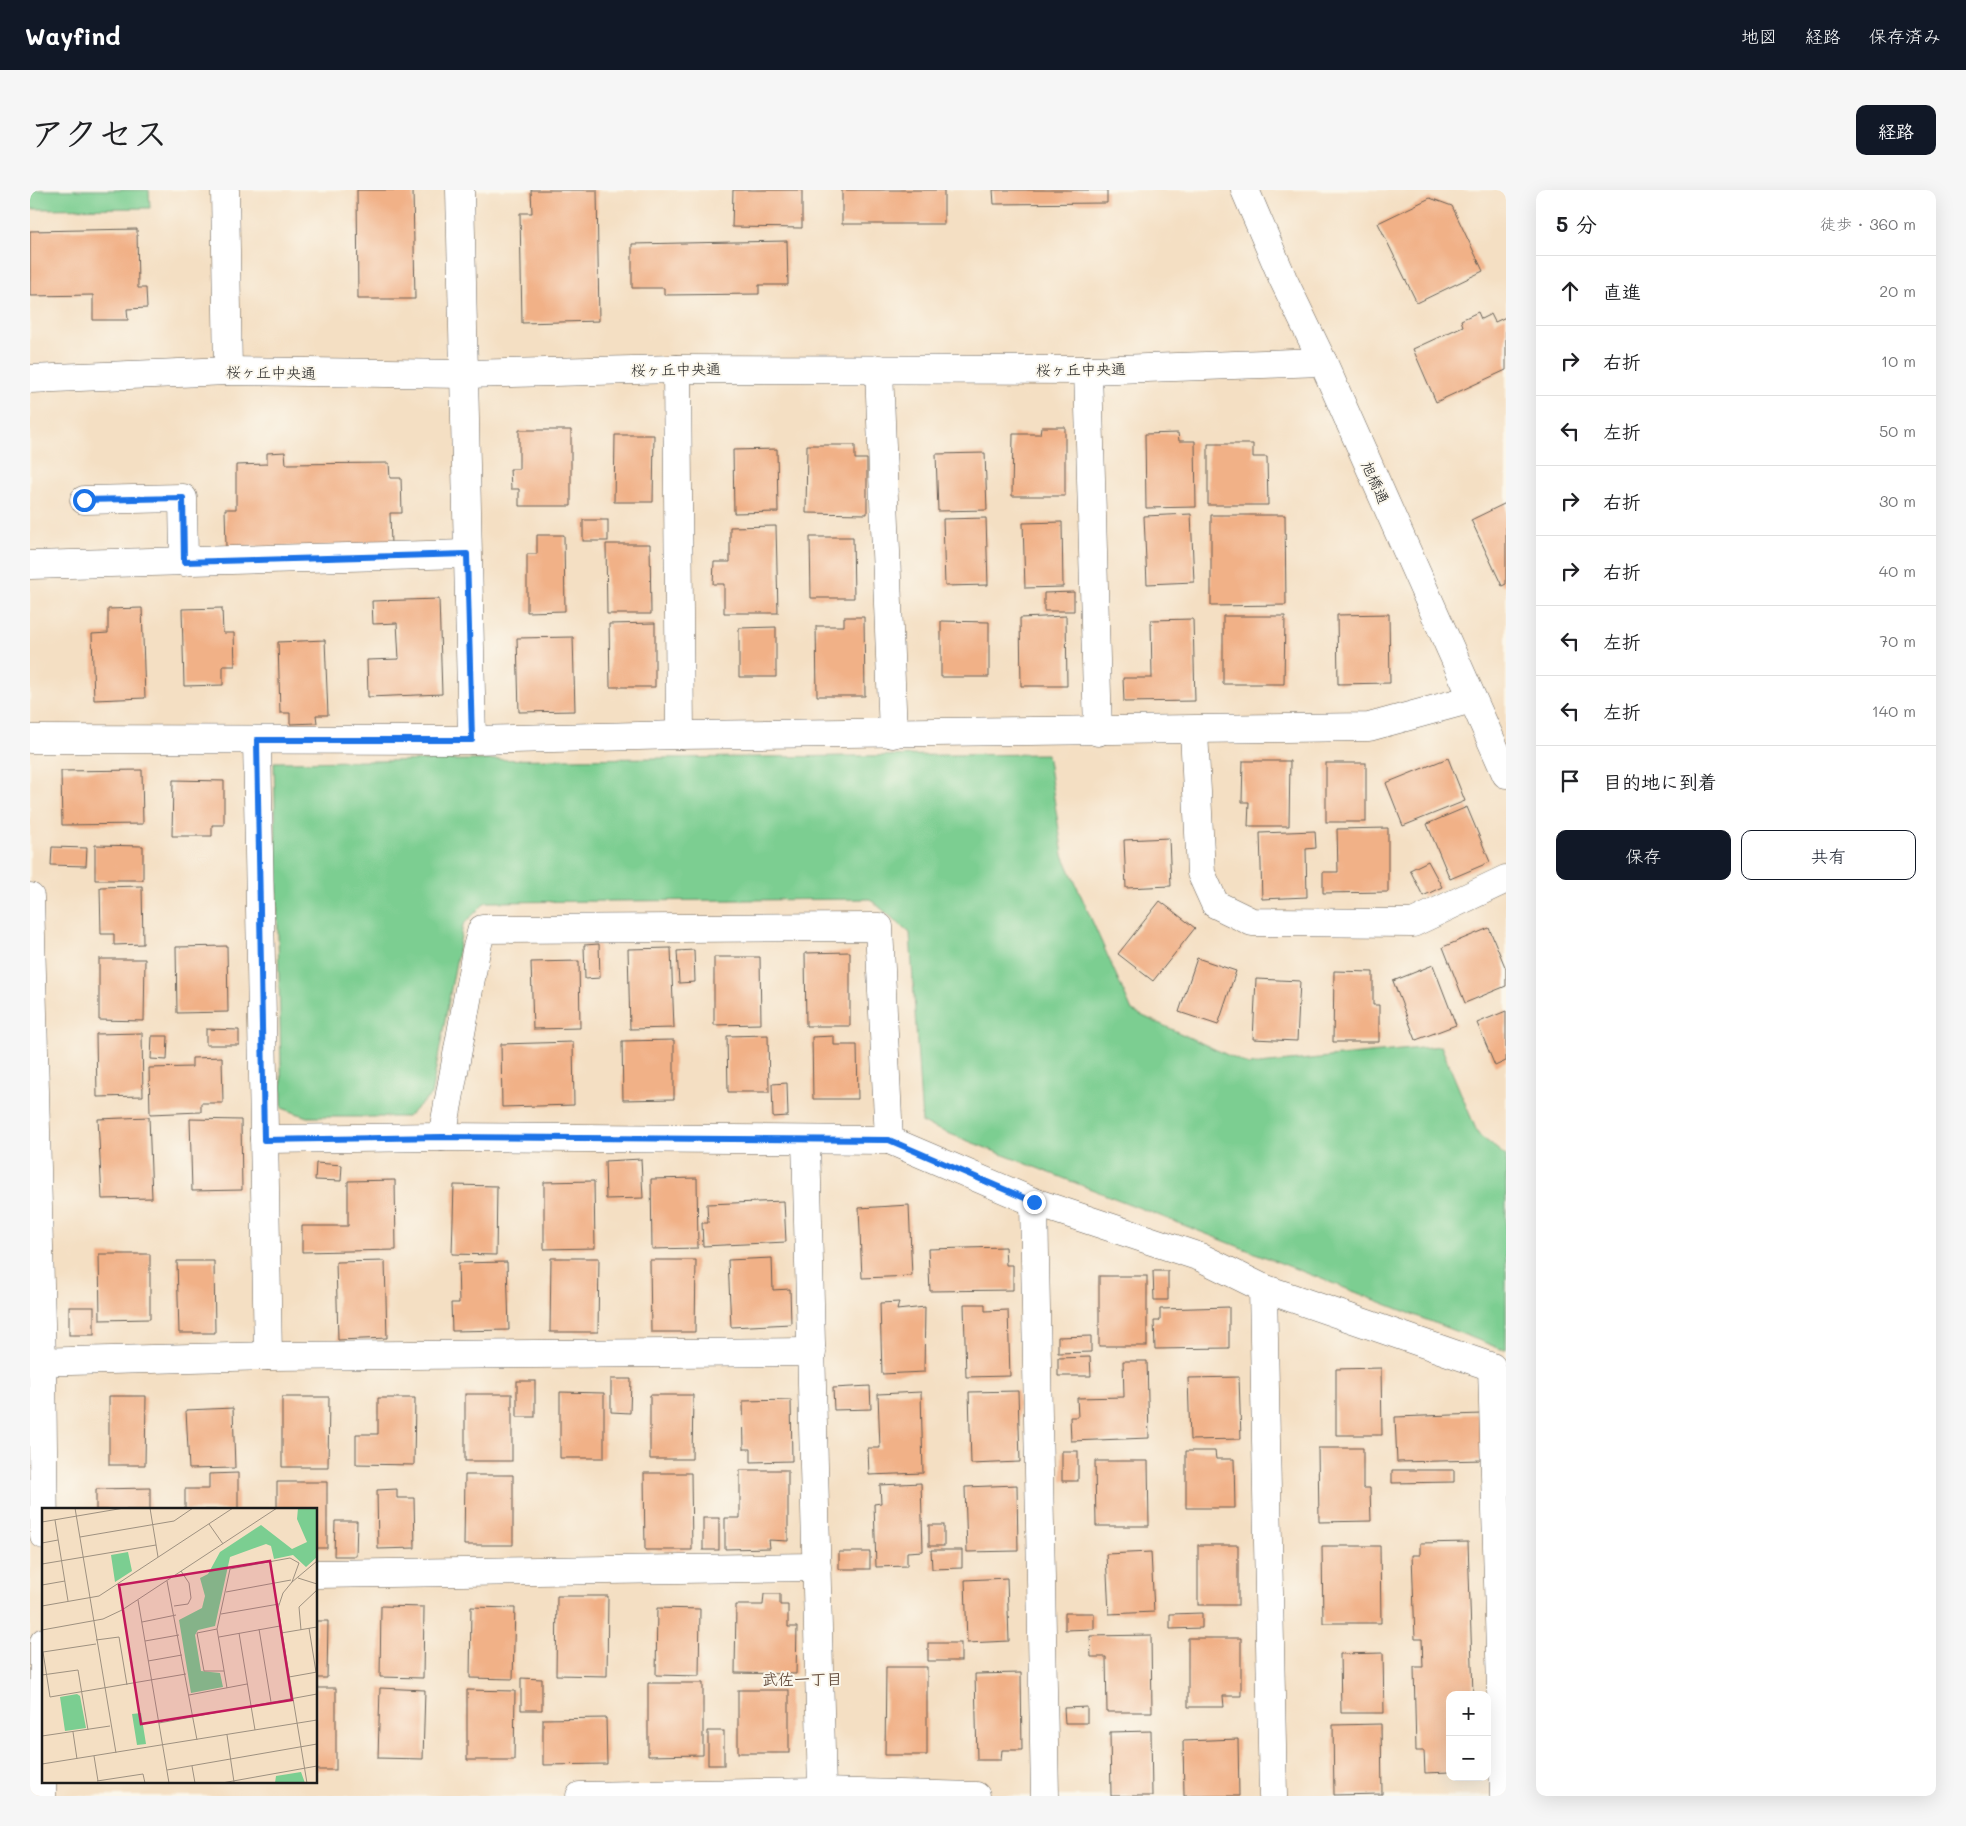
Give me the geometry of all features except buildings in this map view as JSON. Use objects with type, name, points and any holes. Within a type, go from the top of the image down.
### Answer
[{"type":"street","points":[[225,190],[228,371]]},
{"type":"street","points":[[460,190],[472,740]]},
{"type":"street","name":"旭橋通","points":[[1245,190],[1283,279],[1506,774]]},
{"type":"street","name":"桜ヶ丘中央通","points":[[30,379],[228,371],[465,374],[677,369],[1088,370],[1322,362]]},
{"type":"street","points":[[677,369],[680,735]]},
{"type":"street","points":[[879,369],[893,734]]},
{"type":"street","points":[[1088,370],[1098,732]]},
{"type":"street","points":[[84,500],[183,498],[184,562]]},
{"type":"street","points":[[30,565],[467,554]]},
{"type":"street","points":[[30,739],[472,740],[680,735],[1098,732],[1369,727],[1472,699]]},
{"type":"street","points":[[1194,730],[1201,873],[1215,904],[1252,922],[1413,923],[1506,879]]},
{"type":"street","points":[[257,740],[268,1356]]},
{"type":"street","points":[[30,897],[36,1362],[43,1508]]},
{"type":"street","points":[[442,1137],[476,951],[482,929],[879,927],[889,1140]]},
{"type":"street","points":[[264,1140],[442,1137],[889,1140],[1034,1202],[1200,1257],[1263,1288],[1492,1367],[1501,1503],[1504,1793]]},
{"type":"street","points":[[806,1140],[822,1792]]},
{"type":"street","points":[[1034,1202],[1045,1796]]},
{"type":"street","points":[[1263,1288],[1273,1796]]},
{"type":"street","points":[[36,1362],[268,1356],[812,1352]]},
{"type":"street","points":[[318,1574],[817,1568]]},
{"type":"street","points":[[580,1796],[744,1795],[822,1792],[976,1796]]},
{"type":"green space","points":[[30,190],[149,190],[150,208],[30,209]]},
{"type":"green space","points":[[1047,754],[1063,855],[1132,1011],[1249,1065],[1441,1046],[1478,1134],[1506,1156],[1506,1349],[1501,1349],[922,1123],[910,933],[870,899],[486,902],[463,925],[431,1095],[407,1117],[307,1117],[282,1108],[274,762]]},
{"type":"district","name":"武佐一丁目","points":[[802,1678]]},
{"type":"route","points":[[84,500],[183,498],[184,562],[467,554],[472,740],[257,740],[264,1140],[442,1137],[889,1140],[1034,1202]]}]
